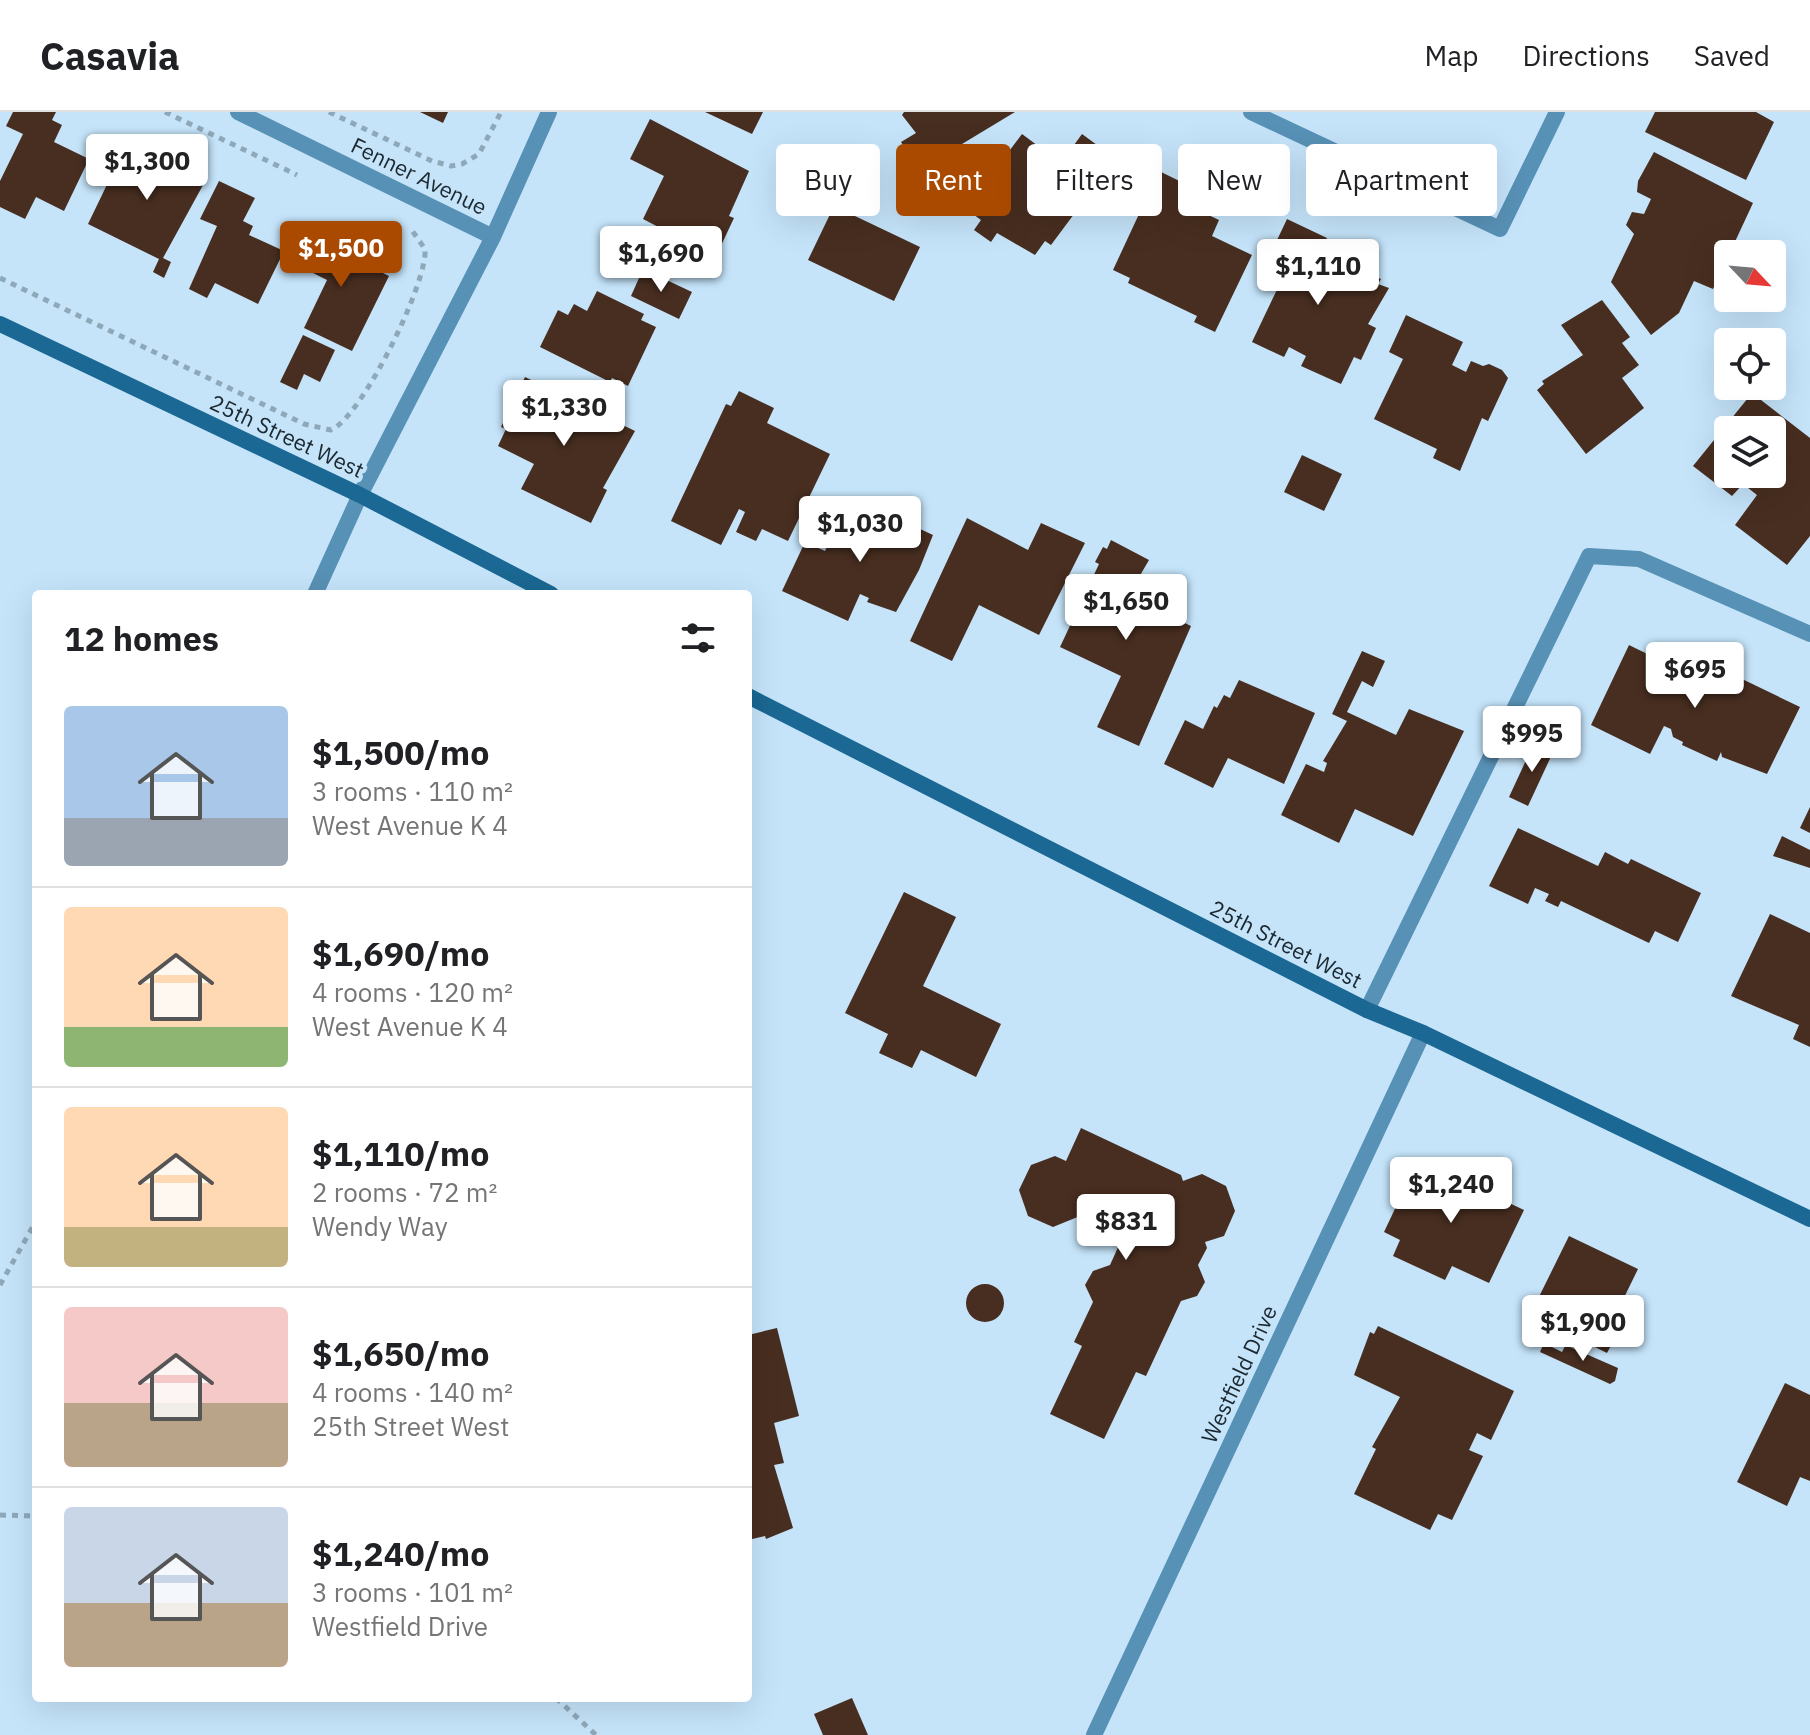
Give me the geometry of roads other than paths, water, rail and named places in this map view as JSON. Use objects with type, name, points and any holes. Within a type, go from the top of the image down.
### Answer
[{"type":"street","name":"Fenner Avenue","points":[[238,112],[493,237]]},
{"type":"street","points":[[317,590],[360,495],[493,237],[549,112]]},
{"type":"street","points":[[1251,112],[1500,229],[1557,112]]},
{"type":"street","name":"25th Street West","points":[[0,324],[360,495],[543,590]]},
{"type":"street","points":[[1367,1010],[1589,556],[1639,559],[1810,634]]},
{"type":"street","name":"25th Street West","points":[[752,698],[1367,1010],[1423,1033],[1810,1219]]},
{"type":"street","name":"Westfield Drive","points":[[1094,1735],[1423,1033]]}]
